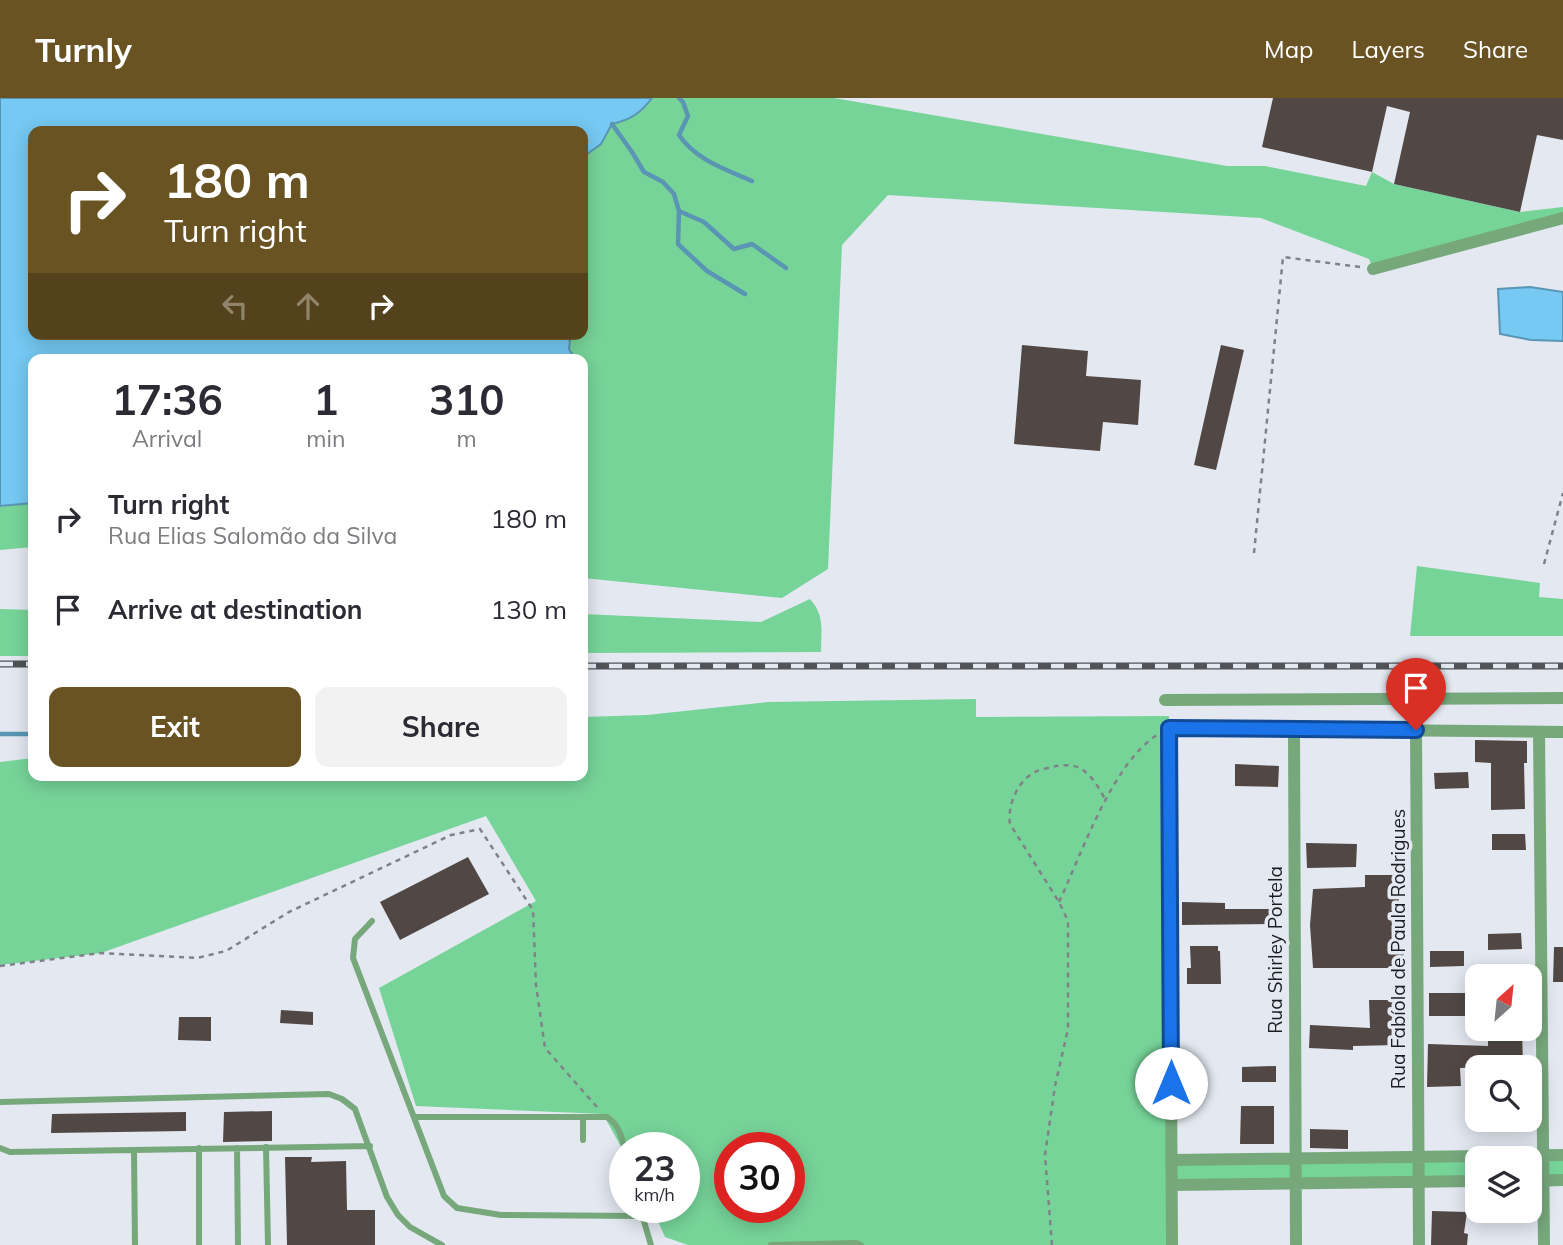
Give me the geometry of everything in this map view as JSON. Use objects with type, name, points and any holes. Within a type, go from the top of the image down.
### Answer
[{"type":"street","points":[[1373,269],[1563,218]]},
{"type":"street","points":[[1165,701],[1563,698]]},
{"type":"street","points":[[1172,1245],[1169,728],[1563,732]]},
{"type":"street","name":"Rua Shirley Portela","points":[[1294,729],[1296,1245]]},
{"type":"street","name":"Rua Fabíola de Paula Rodrigues","points":[[1416,730],[1419,1245]]},
{"type":"street","points":[[1538,732],[1539,1146]]},
{"type":"street","points":[[1542,1169],[1563,1155]]},
{"type":"street","points":[[1171,1160],[1296,1171],[1419,1169],[1465,1179]]},
{"type":"street","points":[[1172,1185],[1296,1171],[1465,1170]]},
{"type":"street","points":[[1542,1172],[1563,1180]]},
{"type":"street","points":[[1542,1215],[1544,1245]]},
{"type":"lane","points":[[372,921],[355,939],[353,958],[444,1196],[457,1208],[501,1215],[609,1216]]},
{"type":"lane","points":[[0,1102],[329,1094],[342,1099],[355,1109],[387,1197],[398,1215],[410,1227],[442,1245]]},
{"type":"lane","points":[[414,1117],[607,1117],[620,1132]]},
{"type":"lane","points":[[583,1117],[583,1140]]},
{"type":"lane","points":[[0,1148],[10,1152],[370,1146]]},
{"type":"lane","points":[[266,1147],[268,1245]]},
{"type":"lane","points":[[199,1148],[199,1245]]},
{"type":"lane","points":[[237,1148],[238,1245]]},
{"type":"lane","points":[[134,1150],[135,1245]]},
{"type":"lane","points":[[644,1223],[652,1245]]},
{"type":"lane","points":[[771,1245],[861,1245]]},
{"type":"path","points":[[1254,553],[1283,257],[1373,269]]},
{"type":"path","points":[[1544,564],[1563,493]]},
{"type":"path","points":[[1059,902],[1106,801],[1138,749],[1169,728]]},
{"type":"path","points":[[1052,1245],[1045,1155],[1055,1086],[1068,1029],[1068,921],[1010,824],[1009,815],[1016,793],[1023,782],[1034,772],[1058,766],[1073,765],[1084,770],[1106,801]]},
{"type":"green space","points":[[652,98],[834,98],[1227,166],[1265,166],[1366,186],[1372,172],[1394,184],[1520,212],[1563,207],[1563,218],[1373,269],[1369,259],[1261,218],[888,195],[842,245],[828,569],[782,598],[588,579],[588,354],[571,354],[568,340],[588,340],[588,153],[600,143],[612,124],[634,116]]},
{"type":"green space","points":[[28,504],[28,547],[0,550],[0,507]]},
{"type":"green space","points":[[1417,566],[1540,583],[1539,597],[1563,599],[1563,636],[1410,636]]},
{"type":"green space","points":[[810,599],[820,618],[821,652],[588,653],[588,614],[761,622]]},
{"type":"green space","points":[[0,609],[28,610],[28,656],[0,656]]},
{"type":"green space","points":[[976,699],[976,717],[1169,716],[1172,1160],[1465,1156],[1465,1181],[1172,1185],[1172,1245],[688,1245],[665,1237],[659,1223],[700,1223],[700,1132],[613,1132],[603,1114],[416,1106],[379,988],[536,901],[486,816],[101,953],[0,965],[0,762],[28,759],[28,781],[588,781],[588,717],[647,715],[768,702]]},
{"type":"green space","points":[[1542,1155],[1563,1155],[1563,1180],[1542,1181]]},
{"type":"water","points":[[0,98],[652,98],[635,115],[612,124],[601,144],[588,153],[588,126],[28,126],[28,340],[569,340],[572,354],[28,354],[28,503],[0,506]]},
{"type":"water","points":[[1530,287],[1563,292],[1563,341],[1531,340],[1500,334],[1498,289]]},
{"type":"building","points":[[1273,98],[1563,98],[1563,140],[1537,135],[1520,212],[1394,184],[1410,112],[1387,106],[1372,172],[1262,147]]},
{"type":"building","points":[[1022,345],[1088,351],[1086,376],[1141,380],[1138,425],[1103,422],[1100,451],[1014,444]]},
{"type":"building","points":[[1221,345],[1244,350],[1216,470],[1194,465]]},
{"type":"building","points":[[1475,740],[1527,741],[1527,763],[1524,763],[1525,809],[1491,810],[1491,763],[1475,762]]},
{"type":"building","points":[[1235,764],[1279,766],[1278,787],[1235,786]]},
{"type":"building","points":[[1468,772],[1469,788],[1435,789],[1434,773]]},
{"type":"building","points":[[1492,834],[1525,834],[1526,850],[1492,850]]},
{"type":"building","points":[[1306,843],[1357,844],[1356,867],[1307,868]]},
{"type":"building","points":[[468,857],[489,894],[400,940],[380,902]]},
{"type":"building","points":[[1365,875],[1399,875],[1399,921],[1403,921],[1404,968],[1313,968],[1310,925],[1313,889],[1365,887]]},
{"type":"building","points":[[1182,902],[1225,903],[1225,909],[1275,909],[1275,924],[1182,925]]},
{"type":"building","points":[[1521,933],[1522,949],[1488,950],[1488,934]]},
{"type":"building","points":[[1190,946],[1218,946],[1221,984],[1187,984],[1187,968],[1191,968]]},
{"type":"building","points":[[1554,947],[1563,947],[1563,982],[1553,982]]},
{"type":"building","points":[[1430,951],[1464,951],[1464,966],[1430,967]]},
{"type":"building","points":[[1429,993],[1465,993],[1465,1016],[1429,1016]]},
{"type":"building","points":[[1369,1000],[1402,1000],[1399,1045],[1353,1046],[1353,1050],[1309,1048],[1310,1025],[1370,1028]]},
{"type":"building","points":[[281,1010],[313,1012],[313,1025],[280,1023]]},
{"type":"building","points":[[179,1017],[211,1017],[211,1041],[178,1040]]},
{"type":"building","points":[[1488,1041],[1522,1041],[1523,1055],[1465,1055],[1465,1068],[1460,1068],[1461,1086],[1427,1087],[1428,1044],[1488,1046]]},
{"type":"building","points":[[1276,1066],[1276,1082],[1242,1082],[1242,1067]]},
{"type":"building","points":[[1241,1106],[1274,1106],[1274,1144],[1240,1144]]},
{"type":"building","points":[[272,1111],[272,1141],[223,1142],[224,1112]]},
{"type":"building","points":[[186,1112],[186,1131],[51,1133],[52,1114]]},
{"type":"building","points":[[1310,1129],[1348,1130],[1348,1149],[1310,1148]]},
{"type":"building","points":[[285,1157],[312,1157],[311,1162],[346,1161],[347,1210],[375,1210],[375,1245],[287,1245]]},
{"type":"building","points":[[1432,1211],[1465,1212],[1464,1233],[1468,1234],[1467,1245],[1431,1245]]},
{"type":"waterway","points":[[679,98],[688,116],[679,135],[686,144],[712,163],[752,181]]},
{"type":"waterway","points":[[612,124],[644,172],[663,182],[674,194],[679,211],[704,222],[734,249],[752,244],[786,268]]},
{"type":"waterway","points":[[679,211],[678,244],[707,271],[745,294]]},
{"type":"waterway","points":[[0,734],[28,734]]},
{"type":"railway","points":[[0,664],[28,664]]},
{"type":"railway","points":[[588,666],[1563,666]]},
{"type":"route","points":[[1171,1083],[1169,728],[1416,730]]}]
